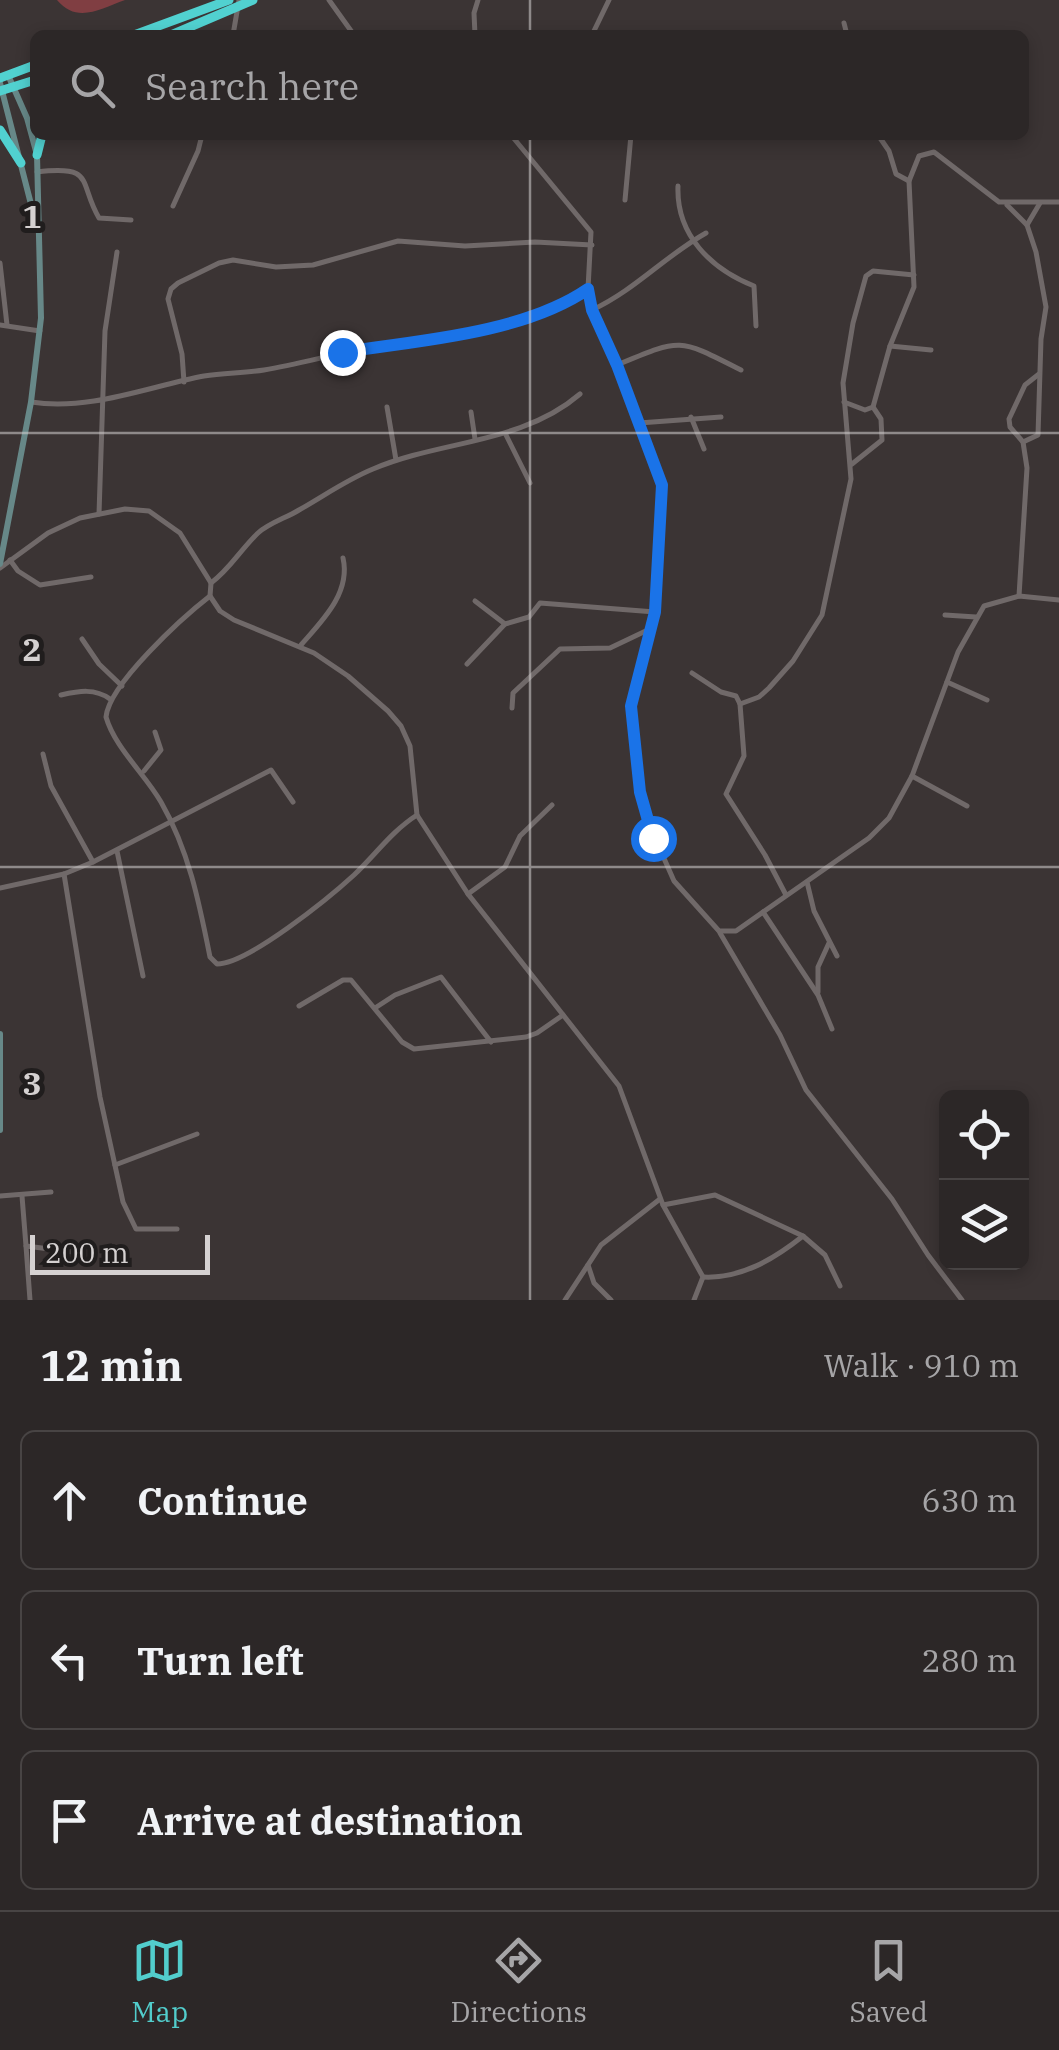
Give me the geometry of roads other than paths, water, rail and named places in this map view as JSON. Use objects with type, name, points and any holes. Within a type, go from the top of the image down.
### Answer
[{"type":"highway","points":[[148,30],[229,0]]},
{"type":"highway","points":[[183,30],[253,0]]},
{"type":"highway","points":[[2,83],[30,68]]},
{"type":"highway","points":[[2,83],[14,87],[30,82]]},
{"type":"highway","points":[[0,130],[21,163]]},
{"type":"highway","points":[[37,155],[41,140]]},
{"type":"street","points":[[329,0],[350,30]]},
{"type":"street","points":[[475,30],[478,0]]},
{"type":"street","points":[[594,30],[608,0]]},
{"type":"street","points":[[234,30],[240,3]]},
{"type":"street","points":[[844,24],[845,30]]},
{"type":"street","points":[[2,83],[37,228]]},
{"type":"street","points":[[14,87],[30,134]]},
{"type":"street","points":[[0,566],[32,402],[40,331],[37,155],[32,140]]},
{"type":"street","points":[[173,206],[201,140]]},
{"type":"street","points":[[514,140],[592,232],[588,289],[592,310],[662,485],[655,612],[631,706],[644,813],[674,882],[719,931],[780,1035],[806,1090],[892,1199],[962,1300]]},
{"type":"street","points":[[624,200],[630,140]]},
{"type":"street","points":[[881,140],[896,174],[909,181]]},
{"type":"street","points":[[872,407],[890,346],[914,287],[909,181],[920,156],[934,152],[988,196],[1005,203],[1059,202]]},
{"type":"street","points":[[37,172],[60,170],[77,174],[88,188],[99,218],[132,220]]},
{"type":"street","points":[[678,186],[678,210],[711,264],[754,286],[756,326]]},
{"type":"street","points":[[1005,203],[1027,225],[1046,307],[1038,434],[1023,442]]},
{"type":"street","points":[[1027,225],[1040,203]]},
{"type":"street","points":[[592,310],[638,285],[706,233]]},
{"type":"street","points":[[184,382],[182,354],[168,299],[170,289],[219,263],[233,260],[276,267],[313,265],[398,241],[465,246],[592,244]]},
{"type":"street","points":[[99,514],[106,330],[117,252]]},
{"type":"street","points":[[0,263],[4,325],[40,331]]},
{"type":"street","points":[[740,704],[759,697],[793,662],[822,615],[846,512],[852,464],[844,402],[845,364],[867,274],[873,271],[914,275]]},
{"type":"street","points":[[32,402],[60,405],[102,399],[201,377],[265,370],[342,352],[468,332],[556,308],[588,289]]},
{"type":"street","points":[[617,365],[657,348],[688,344],[741,370]]},
{"type":"street","points":[[890,346],[931,350]]},
{"type":"street","points":[[1019,596],[1027,468],[1023,442],[1010,427],[1010,412],[1024,385],[1039,374]]},
{"type":"street","points":[[211,583],[265,528],[336,486],[396,460],[506,435],[551,417],[580,394]]},
{"type":"street","points":[[844,402],[865,410],[872,407]]},
{"type":"street","points":[[387,407],[396,460]]},
{"type":"street","points":[[852,464],[882,440],[881,419],[872,407]]},
{"type":"street","points":[[472,412],[475,439]]},
{"type":"street","points":[[691,417],[704,449]]},
{"type":"street","points":[[639,422],[720,418]]},
{"type":"street","points":[[506,435],[530,483]]},
{"type":"street","points":[[0,566],[63,525],[139,508],[180,533],[211,583],[214,606],[234,620],[301,645],[348,676],[401,726],[412,752],[417,815],[468,894],[623,1092],[662,1202],[703,1277]]},
{"type":"street","points":[[301,645],[338,596],[346,576],[343,558]]},
{"type":"street","points":[[10,560],[18,571],[40,585],[91,577]]},
{"type":"street","points":[[210,596],[146,656],[107,710],[108,725],[143,772],[172,824],[194,876],[210,956],[217,964],[227,964],[264,944],[339,888],[417,815]]},
{"type":"street","points":[[719,931],[736,931],[884,824],[912,776],[946,682],[976,617],[987,604],[1019,596],[1059,600]]},
{"type":"street","points":[[475,602],[505,624]]},
{"type":"street","points":[[466,664],[505,624],[524,620],[543,603],[655,612]]},
{"type":"street","points":[[945,615],[976,617]]},
{"type":"street","points":[[512,708],[513,693],[560,649],[610,648],[652,628]]},
{"type":"street","points":[[82,639],[122,686]]},
{"type":"street","points":[[692,673],[721,692],[736,696],[740,704],[744,756],[726,794],[786,896]]},
{"type":"street","points":[[946,682],[987,700]]},
{"type":"street","points":[[61,695],[81,690],[102,693],[111,700]]},
{"type":"street","points":[[143,772],[162,750],[155,732]]},
{"type":"street","points":[[43,754],[51,786],[93,862]]},
{"type":"street","points":[[0,888],[64,874],[93,862],[271,770],[293,802]]},
{"type":"street","points":[[912,776],[967,806]]},
{"type":"street","points":[[468,894],[504,867],[520,836],[552,805]]},
{"type":"street","points":[[117,851],[144,976]]},
{"type":"street","points":[[64,874],[100,1097],[123,1202],[136,1229],[177,1229]]},
{"type":"street","points":[[807,882],[812,905],[837,956]]},
{"type":"street","points":[[763,912],[818,995],[832,1029]]},
{"type":"street","points":[[818,995],[818,967],[829,944]]},
{"type":"street","points":[[375,1008],[441,977],[492,1042]]},
{"type":"street","points":[[299,1006],[349,979],[402,1042],[414,1049],[532,1035],[564,1015]]},
{"type":"street","points":[[0,1034],[0,1130]]},
{"type":"street","points":[[115,1165],[197,1134]]},
{"type":"street","points":[[0,1196],[52,1192]]},
{"type":"street","points":[[565,1300],[614,1232],[662,1202],[715,1194],[803,1236],[824,1255],[840,1286]]},
{"type":"street","points":[[22,1196],[30,1300]]},
{"type":"street","points":[[703,1277],[724,1276],[754,1267],[803,1236]]},
{"type":"street","points":[[26,1246],[74,1252]]},
{"type":"street","points":[[588,1265],[594,1283],[611,1300]]},
{"type":"street","points":[[694,1300],[703,1277]]}]
